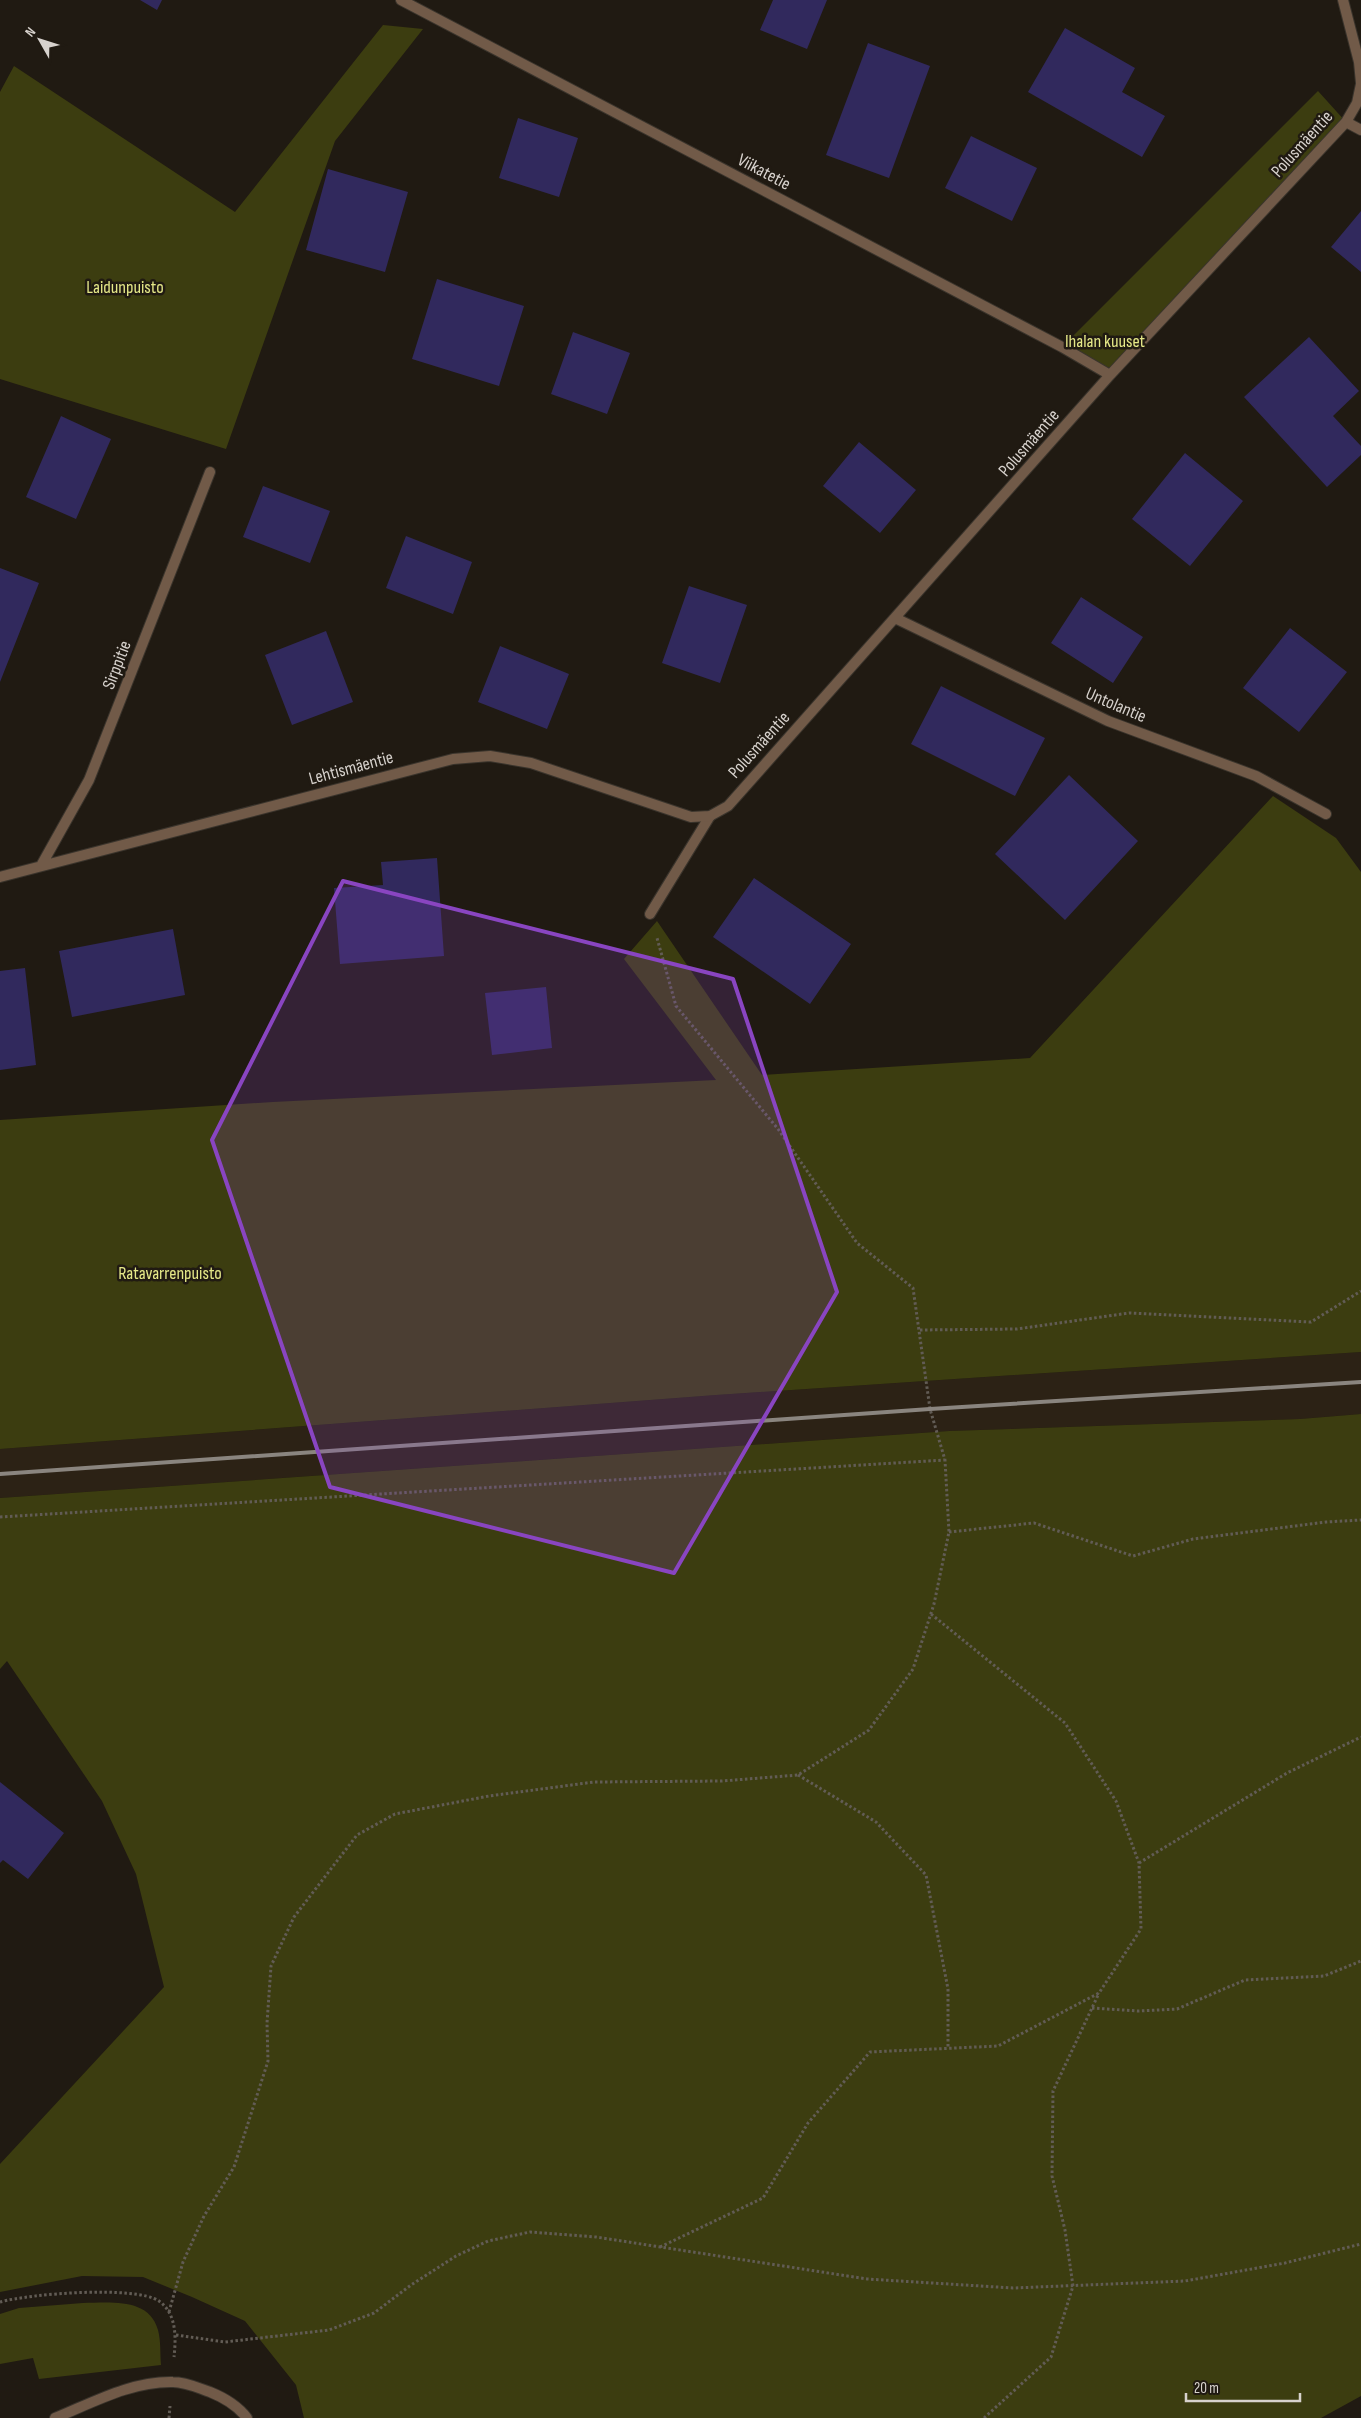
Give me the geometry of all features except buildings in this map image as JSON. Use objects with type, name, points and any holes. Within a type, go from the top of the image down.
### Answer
[{"type":"street","name":"Viikatetie","points":[[401,0],[1053,342],[1110,375]]},
{"type":"street","name":"Polusmäentie","points":[[710,816],[728,806],[1110,375],[1346,122],[1357,103],[1361,83],[1360,62],[1343,0]]},
{"type":"street","points":[[1346,122],[1361,130]]},
{"type":"street","name":"Sirppitie","points":[[42,864],[89,780],[210,472]]},
{"type":"street","name":"Untolantie","points":[[895,618],[1108,721],[1256,776],[1326,814]]},
{"type":"street","name":"Lehtismäentie","points":[[0,876],[452,759],[490,756],[531,763],[691,817],[710,816]]},
{"type":"street","points":[[650,914],[710,816]]},
{"type":"street","points":[[55,2418],[124,2389],[172,2382],[190,2385],[219,2396],[233,2403],[247,2418]]},
{"type":"path","points":[[169,2312],[186,2254],[204,2216],[234,2167],[268,2061],[267,2022],[271,1966],[294,1917],[357,1836],[395,1814],[489,1796],[594,1782],[722,1781],[798,1775],[869,1730],[912,1669],[931,1614],[949,1532],[945,1460],[930,1409],[913,1288],[857,1243],[778,1130],[676,1006],[650,914]]},
{"type":"path","points":[[920,1330],[1017,1329],[1129,1313],[1311,1322],[1361,1291]]},
{"type":"path","points":[[0,1517],[945,1460]]},
{"type":"path","points":[[949,1532],[1034,1523],[1133,1556],[1193,1539],[1326,1522],[1361,1520]]},
{"type":"path","points":[[931,1614],[1065,1723],[1116,1801],[1139,1863],[1141,1929],[1099,1993],[1053,2091],[1052,2176],[1065,2230],[1073,2286],[1051,2357],[984,2418]]},
{"type":"path","points":[[1139,1863],[1287,1773],[1361,1737]]},
{"type":"path","points":[[798,1775],[876,1822],[926,1875],[948,1989],[948,2049]]},
{"type":"path","points":[[1092,2008],[1138,2011],[1177,2009],[1245,1980],[1324,1976],[1361,1962]]},
{"type":"path","points":[[660,2247],[762,2198],[808,2123],[870,2052],[998,2046],[1099,1993]]},
{"type":"path","points":[[0,2302],[53,2294],[137,2294],[158,2301],[169,2312],[176,2335],[225,2342],[329,2330],[374,2313],[411,2285],[456,2256],[488,2241],[530,2232],[596,2237],[866,2279],[1013,2288],[1185,2281],[1285,2263],[1361,2244]]},
{"type":"highlighted area","points":[[343,881],[733,979],[837,1292],[674,1573],[330,1487],[212,1140]]},
{"type":"shaded area","points":[[1361,1352],[1361,1414],[1300,1419],[949,1431],[0,1498],[0,1449],[716,1395]]},
{"type":"green space","name":"Laidunpuisto","points":[[383,25],[423,29],[335,141],[226,449],[0,379],[0,92],[14,66],[235,212]]},
{"type":"green space","name":"Ihalan kuuset","points":[[1318,91],[1346,122],[1110,375],[1062,347]]},
{"type":"green space","name":"Ratavarrenpuisto","points":[[1273,796],[1336,838],[1361,872],[1361,1352],[716,1395],[0,1449],[0,1120],[273,1102],[716,1080],[624,959],[657,921],[762,1075],[1030,1058]]},
{"type":"green space","points":[[1361,1414],[1361,2396],[1321,2418],[304,2418],[296,2385],[245,2321],[192,2297],[143,2277],[82,2276],[0,2292],[0,2164],[164,1987],[136,1874],[102,1801],[7,1661],[0,1669],[0,1498],[949,1431],[1300,1419]]},
{"type":"green space","points":[[83,2303],[127,2304],[146,2312],[153,2319],[158,2330],[161,2365],[39,2379],[33,2358],[0,2364],[0,2314],[19,2308]]},
{"type":"railway","points":[[0,1474],[930,1409],[1361,1382]]}]
